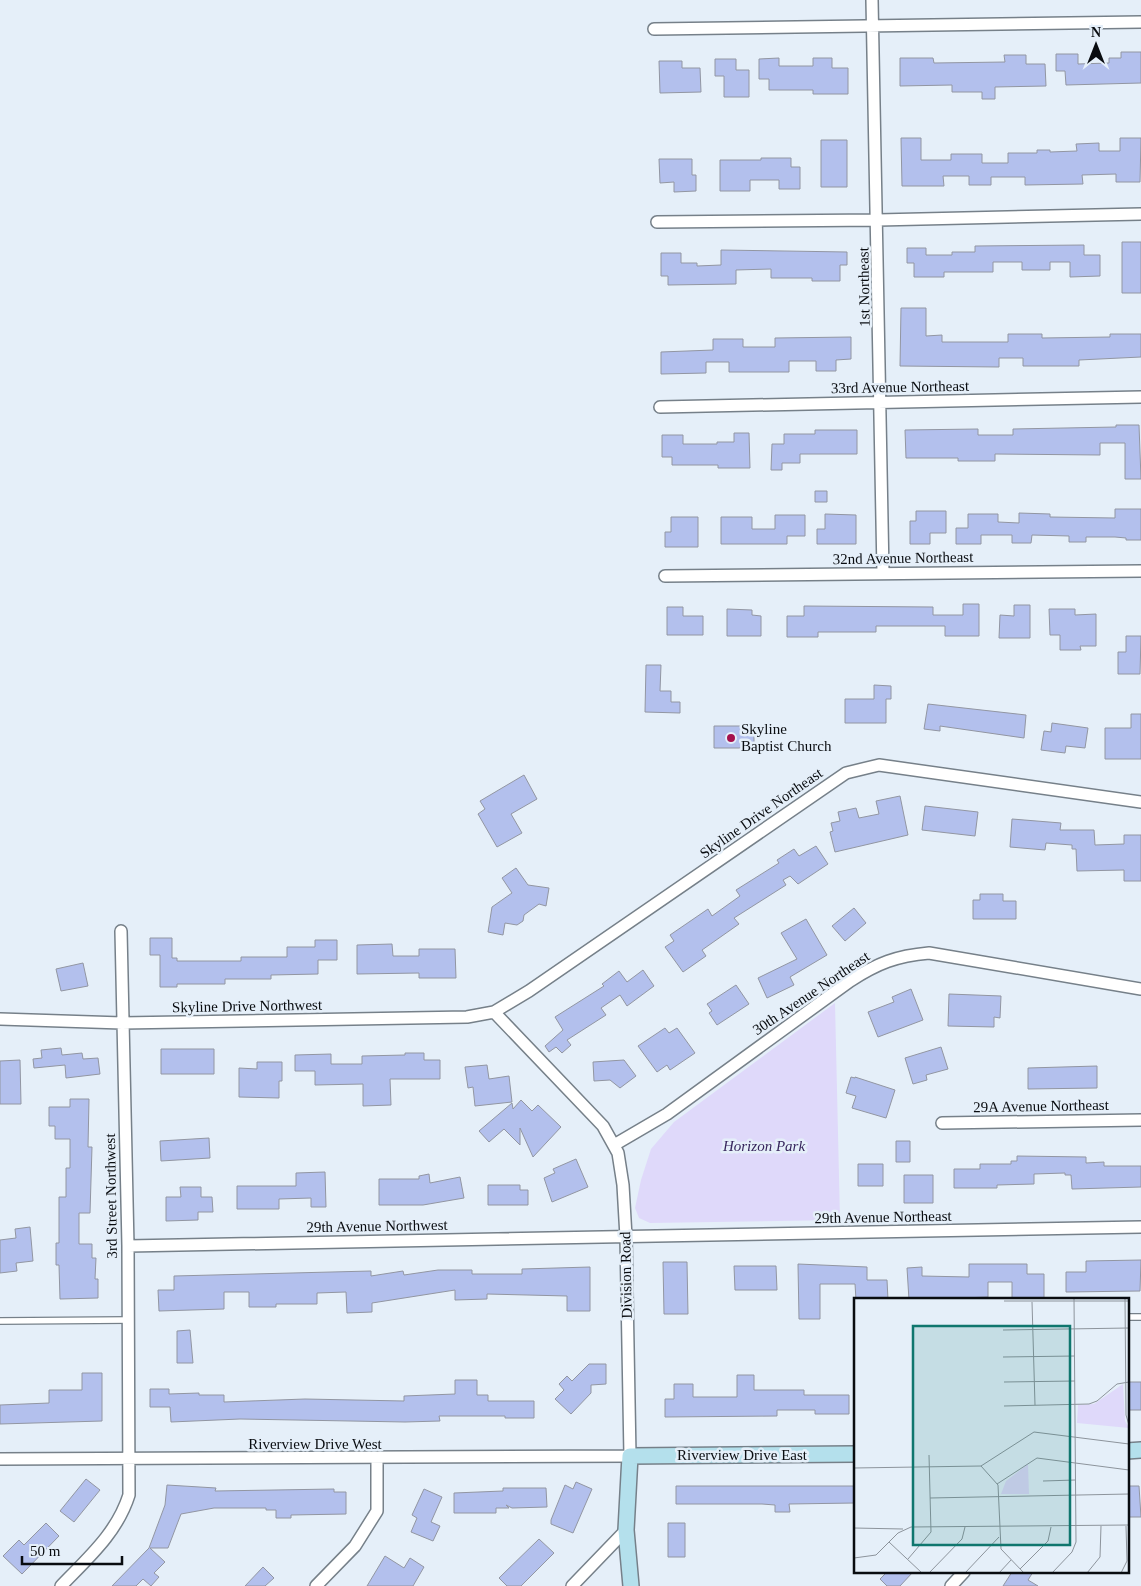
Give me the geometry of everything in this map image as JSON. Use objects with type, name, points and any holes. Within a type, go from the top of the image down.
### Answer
[{"type":"street","name":"1st Northeast","points":[[872,0],[878,220],[883,573]]},
{"type":"street","points":[[654,29],[1141,22]]},
{"type":"street","points":[[657,222],[878,220],[1141,214]]},
{"type":"street","name":"33rd Avenue Northeast","points":[[660,407],[1141,397]]},
{"type":"street","name":"32nd Avenue Northeast","points":[[664,576],[1141,571]]},
{"type":"street","name":"Skyline Drive Northeast","points":[[494,1012],[537,985],[846,773],[879,765],[1141,802]]},
{"type":"street","name":"3rd Street Northwest","points":[[61,1586],[112,1531],[123,1512],[129,1495],[128,1246],[121,931]]},
{"type":"street","name":"30th Avenue Northeast","points":[[614,1145],[667,1114],[850,981],[875,965],[902,955],[929,953],[1141,989]]},
{"type":"street","name":"Skyline Drive Northwest","points":[[0,1019],[122,1023],[399,1020],[467,1017],[494,1012]]},
{"type":"street","name":"Division Road","points":[[494,1012],[603,1126],[618,1153],[623,1185],[626,1237],[630,1456],[626,1530],[631,1586]]},
{"type":"street","name":"29A Avenue Northeast","points":[[942,1123],[1141,1120]]},
{"type":"street","name":"29th Avenue Northeast","points":[[626,1237],[1141,1227]]},
{"type":"street","name":"29th Avenue Northwest","points":[[128,1246],[626,1237]]},
{"type":"street","points":[[1128,1450],[1141,1450]]},
{"type":"street","name":"Riverview Drive East","points":[[630,1456],[854,1454]]},
{"type":"street","name":"Riverview Drive West","points":[[0,1459],[377,1459],[630,1456]]},
{"type":"street","points":[[316,1586],[355,1546],[377,1511],[377,1459]]},
{"type":"street","points":[[572,1586],[626,1530]]},
{"type":"street","points":[[951,1586],[962,1574]]},
{"type":"lane","points":[[1128,1317],[1141,1317]]},
{"type":"lane","points":[[0,1322],[128,1320]]},
{"type":"green space","name":"Horizon Park","points":[[835,1003],[840,1220],[650,1223],[639,1218],[635,1208],[641,1180],[651,1149],[674,1122]]},
{"type":"building","points":[[1121,52],[1141,52],[1141,83],[1066,85],[1065,71],[1056,71],[1056,54],[1078,54],[1078,64],[1109,63],[1109,58],[1121,58]]},
{"type":"building","points":[[1004,55],[1026,55],[1026,64],[1045,64],[1046,86],[995,87],[995,99],[982,99],[982,92],[952,92],[952,85],[900,86],[900,58],[933,58],[934,63],[1005,62]]},
{"type":"building","points":[[779,58],[779,66],[813,66],[813,58],[832,58],[832,68],[848,68],[848,94],[813,94],[813,90],[769,90],[769,79],[759,79],[759,59]]},
{"type":"building","points":[[715,59],[736,59],[736,70],[749,70],[749,97],[724,97],[724,76],[715,76]]},
{"type":"building","points":[[659,61],[682,61],[682,68],[700,68],[701,92],[660,93]]},
{"type":"building","points":[[901,138],[921,138],[921,160],[951,160],[951,154],[982,154],[982,163],[1008,163],[1008,153],[1037,153],[1037,150],[1050,150],[1050,152],[1077,151],[1076,144],[1099,143],[1099,151],[1120,151],[1120,138],[1141,138],[1140,182],[1116,182],[1116,174],[1082,175],[1083,184],[1025,185],[1025,177],[991,177],[991,185],[969,185],[969,176],[943,176],[944,186],[902,186]]},
{"type":"building","points":[[821,140],[847,140],[847,187],[821,187]]},
{"type":"building","points":[[761,158],[791,158],[791,167],[800,167],[800,189],[779,189],[779,180],[750,180],[750,191],[720,191],[720,160],[761,160]]},
{"type":"building","points":[[659,159],[692,159],[692,175],[696,175],[696,191],[674,192],[674,182],[660,183]]},
{"type":"building","points":[[1122,242],[1141,242],[1141,293],[1122,293]]},
{"type":"building","points":[[1084,245],[1084,255],[1100,255],[1100,276],[1070,277],[1070,262],[1050,262],[1050,270],[1022,270],[1022,262],[993,262],[993,272],[944,272],[944,277],[914,277],[914,263],[907,263],[907,248],[926,248],[926,255],[952,255],[952,252],[975,252],[975,246]]},
{"type":"building","points":[[721,250],[847,252],[847,265],[840,265],[840,281],[812,281],[812,278],[771,278],[771,269],[736,270],[736,284],[668,285],[668,276],[661,276],[661,253],[681,253],[681,263],[697,263],[697,266],[721,265]]},
{"type":"building","points":[[901,308],[926,308],[926,336],[942,335],[942,342],[1008,342],[1008,334],[1042,334],[1042,338],[1110,337],[1110,334],[1141,334],[1141,357],[1079,360],[1079,366],[1023,366],[1023,358],[999,358],[999,367],[900,366]]},
{"type":"building","points":[[851,337],[851,359],[836,360],[836,371],[816,371],[816,361],[789,361],[789,372],[729,372],[729,362],[706,362],[706,373],[661,374],[661,352],[713,350],[713,339],[743,339],[743,347],[775,347],[775,338]]},
{"type":"building","points":[[1116,425],[1139,425],[1141,479],[1125,479],[1125,443],[1100,443],[1100,455],[995,454],[995,461],[958,461],[958,458],[906,458],[905,430],[978,429],[978,435],[1013,435],[1013,429],[1116,427]]},
{"type":"building","points":[[815,430],[857,430],[857,454],[800,454],[800,463],[782,463],[782,470],[771,470],[772,444],[784,444],[784,434],[815,434]]},
{"type":"building","points":[[734,433],[749,433],[750,468],[718,468],[718,465],[672,465],[672,457],[662,457],[662,435],[683,435],[683,444],[717,444],[717,442],[734,442]]},
{"type":"building","points":[[815,491],[827,491],[827,502],[815,502]]},
{"type":"building","points":[[1115,509],[1141,509],[1141,540],[1126,540],[1126,538],[1115,537],[1086,537],[1086,542],[1069,542],[1069,536],[1032,535],[1031,543],[1012,543],[1012,535],[981,535],[981,544],[956,544],[956,528],[968,528],[968,514],[998,514],[998,522],[1019,523],[1019,513],[1050,514],[1050,517],[1115,518]]},
{"type":"building","points":[[916,511],[946,511],[946,533],[930,533],[930,544],[910,544],[910,521],[916,521]]},
{"type":"building","points":[[825,514],[856,515],[856,544],[817,544],[817,529],[825,529]]},
{"type":"building","points":[[775,515],[805,515],[805,536],[787,536],[787,544],[721,544],[721,517],[752,517],[752,529],[775,529]]},
{"type":"building","points":[[671,517],[698,517],[698,547],[665,547],[665,532],[671,532]]},
{"type":"building","points":[[963,604],[979,604],[979,636],[945,636],[945,626],[876,626],[876,632],[818,632],[818,637],[787,637],[787,616],[804,616],[804,606],[933,607],[933,615],[963,615]]},
{"type":"building","points":[[1014,605],[1030,605],[1030,638],[999,638],[1000,615],[1014,616]]},
{"type":"building","points":[[667,607],[683,607],[683,616],[703,616],[703,635],[667,635]]},
{"type":"building","points":[[727,609],[752,610],[752,615],[761,616],[761,636],[727,636]]},
{"type":"building","points":[[1049,609],[1075,609],[1075,615],[1096,614],[1096,646],[1080,646],[1081,650],[1060,650],[1060,635],[1050,635]]},
{"type":"building","points":[[1126,636],[1141,636],[1140,674],[1118,674],[1118,652],[1126,652]]},
{"type":"building","points":[[646,665],[661,665],[660,691],[671,691],[671,702],[680,702],[680,713],[645,712]]},
{"type":"building","points":[[874,685],[891,686],[891,699],[886,699],[886,723],[845,723],[845,699],[874,699]]},
{"type":"building","points":[[928,704],[1026,715],[1024,738],[940,726],[940,731],[924,729]]},
{"type":"building","points":[[1131,714],[1141,714],[1141,759],[1105,759],[1105,728],[1131,728]]},
{"type":"building","points":[[1052,723],[1088,728],[1085,748],[1066,746],[1065,753],[1041,750],[1044,731],[1051,732]]},
{"type":"building","points":[[714,726],[754,726],[754,748],[714,748]]},
{"type":"building","points":[[524,775],[537,799],[511,814],[522,833],[497,847],[478,814],[485,809],[480,801]]},
{"type":"building","points":[[900,796],[908,835],[835,852],[830,832],[833,831],[831,823],[840,821],[838,812],[856,808],[859,818],[879,814],[876,801]]},
{"type":"building","points":[[925,806],[978,812],[975,836],[922,830]]},
{"type":"building","points":[[1012,819],[1061,823],[1060,830],[1094,830],[1095,845],[1124,844],[1124,835],[1141,835],[1141,881],[1124,881],[1124,870],[1077,871],[1076,849],[1072,849],[1072,845],[1046,843],[1045,850],[1010,847]]},
{"type":"building","points":[[816,846],[828,864],[798,884],[790,876],[783,880],[786,885],[734,918],[739,924],[702,950],[706,956],[683,972],[665,947],[674,941],[670,935],[708,909],[712,916],[740,896],[736,890],[779,863],[777,860],[794,849],[799,856]]},
{"type":"building","points":[[516,868],[528,885],[549,888],[546,906],[539,904],[524,915],[523,921],[517,925],[505,923],[503,935],[488,932],[492,907],[512,893],[502,878]]},
{"type":"building","points":[[980,894],[1003,894],[1003,901],[1016,901],[1016,919],[973,919],[973,900],[980,900]]},
{"type":"building","points":[[854,908],[866,923],[845,941],[832,926]]},
{"type":"building","points":[[806,919],[827,955],[790,977],[794,985],[767,998],[758,978],[797,959],[781,933]]},
{"type":"building","points":[[150,938],[172,938],[172,958],[177,958],[177,961],[241,961],[241,957],[287,957],[287,947],[315,947],[315,940],[337,940],[337,960],[318,960],[318,974],[271,975],[271,979],[225,979],[225,984],[177,984],[177,987],[160,987],[160,955],[150,955]]},
{"type":"building","points":[[392,944],[393,956],[419,956],[419,949],[455,949],[456,978],[419,978],[419,973],[357,974],[357,945]]},
{"type":"building","points":[[83,963],[88,986],[61,991],[56,969]]},
{"type":"building","points":[[643,970],[654,986],[627,1006],[620,995],[601,1008],[606,1015],[567,1040],[571,1045],[562,1053],[556,1047],[549,1052],[545,1046],[563,1030],[555,1017],[604,986],[602,984],[619,971],[627,982]]},
{"type":"building","points":[[736,985],[749,1004],[717,1025],[709,1013],[712,1011],[707,1004]]},
{"type":"building","points":[[911,989],[923,1020],[878,1037],[868,1012],[894,1002],[892,997]]},
{"type":"building","points":[[949,994],[1001,996],[1000,1018],[994,1017],[994,1027],[948,1026]]},
{"type":"building","points":[[665,1028],[669,1033],[677,1028],[695,1053],[670,1070],[667,1065],[657,1072],[638,1046]]},
{"type":"building","points":[[941,1047],[948,1069],[926,1075],[927,1080],[913,1084],[905,1058]]},
{"type":"building","points":[[61,1048],[62,1055],[82,1053],[83,1059],[98,1058],[100,1074],[66,1078],[65,1065],[34,1068],[33,1059],[42,1058],[41,1050]]},
{"type":"building","points":[[161,1049],[214,1049],[214,1074],[161,1074]]},
{"type":"building","points":[[405,1053],[424,1053],[424,1060],[440,1060],[440,1079],[390,1079],[391,1105],[363,1106],[363,1084],[315,1085],[315,1071],[295,1071],[295,1055],[331,1054],[331,1064],[362,1064],[362,1056],[405,1055]]},
{"type":"building","points":[[20,1060],[21,1104],[0,1104],[0,1061]]},
{"type":"building","points":[[624,1060],[636,1076],[620,1088],[610,1080],[594,1081],[593,1062]]},
{"type":"building","points":[[257,1062],[282,1062],[282,1081],[279,1081],[279,1098],[239,1097],[239,1068],[257,1069]]},
{"type":"building","points":[[487,1065],[489,1079],[509,1076],[512,1102],[475,1106],[473,1087],[468,1088],[465,1067]]},
{"type":"building","points":[[1097,1066],[1097,1088],[1028,1089],[1028,1068]]},
{"type":"building","points":[[851,1077],[895,1090],[886,1118],[852,1108],[856,1096],[846,1093]]},
{"type":"building","points":[[70,1099],[89,1099],[88,1147],[92,1147],[90,1213],[79,1213],[79,1244],[92,1244],[92,1258],[96,1258],[95,1279],[98,1279],[98,1298],[60,1299],[59,1265],[56,1265],[56,1243],[59,1243],[59,1197],[66,1197],[66,1168],[70,1168],[70,1139],[55,1139],[55,1126],[49,1126],[49,1107],[70,1107]]},
{"type":"building","points":[[521,1100],[532,1111],[538,1105],[561,1127],[533,1157],[520,1128],[520,1145],[504,1129],[489,1142],[479,1131],[512,1103],[513,1109]]},
{"type":"building","points":[[209,1138],[210,1158],[161,1161],[160,1141]]},
{"type":"building","points":[[896,1141],[910,1141],[910,1162],[896,1162]]},
{"type":"building","points":[[1017,1156],[1086,1157],[1086,1163],[1104,1162],[1104,1166],[1141,1166],[1141,1187],[1072,1189],[1071,1175],[1065,1175],[1065,1173],[1034,1174],[1034,1184],[997,1185],[997,1188],[954,1188],[954,1169],[980,1169],[980,1164],[1011,1164],[1011,1161],[1017,1161]]},
{"type":"building","points":[[576,1159],[588,1187],[552,1202],[544,1178],[555,1173],[553,1169]]},
{"type":"building","points":[[858,1164],[883,1164],[883,1186],[858,1186]]},
{"type":"building","points":[[325,1172],[326,1207],[311,1207],[311,1198],[279,1199],[279,1209],[237,1209],[237,1186],[296,1186],[296,1173]]},
{"type":"building","points":[[429,1174],[430,1183],[460,1177],[464,1198],[423,1205],[379,1205],[379,1179],[419,1179],[419,1176]]},
{"type":"building","points":[[904,1175],[933,1175],[933,1203],[904,1203]]},
{"type":"building","points":[[488,1185],[520,1185],[520,1190],[528,1190],[528,1205],[488,1205]]},
{"type":"building","points":[[180,1187],[201,1187],[201,1197],[212,1197],[213,1212],[198,1212],[198,1220],[166,1221],[166,1197],[181,1197]]},
{"type":"building","points":[[30,1227],[33,1261],[16,1263],[17,1271],[0,1273],[0,1240],[16,1238],[15,1229]]},
{"type":"building","points":[[1141,1260],[1140,1291],[1066,1292],[1066,1272],[1086,1272],[1086,1261]]},
{"type":"building","points":[[663,1262],[687,1262],[688,1314],[664,1314]]},
{"type":"building","points":[[798,1264],[867,1267],[867,1280],[887,1280],[888,1298],[856,1298],[855,1284],[820,1284],[820,1319],[799,1319]]},
{"type":"building","points":[[969,1264],[1027,1264],[1027,1274],[1044,1274],[1044,1298],[1012,1298],[1012,1282],[988,1282],[988,1297],[909,1298],[907,1268],[922,1267],[922,1276],[969,1277]]},
{"type":"building","points":[[734,1266],[776,1266],[777,1290],[735,1290]]},
{"type":"building","points":[[590,1267],[590,1311],[567,1311],[567,1296],[487,1294],[487,1299],[455,1300],[455,1290],[372,1303],[372,1312],[347,1313],[346,1292],[317,1293],[317,1304],[276,1304],[276,1307],[249,1307],[249,1292],[224,1292],[224,1309],[159,1311],[158,1290],[174,1290],[174,1276],[371,1271],[371,1276],[403,1271],[404,1275],[438,1270],[472,1270],[472,1274],[522,1274],[522,1269]]},
{"type":"building","points":[[190,1330],[193,1363],[177,1363],[177,1331]]},
{"type":"building","points":[[589,1364],[606,1364],[606,1384],[591,1385],[591,1393],[571,1414],[555,1399],[564,1390],[559,1384],[567,1376],[572,1381]]},
{"type":"building","points":[[82,1373],[102,1373],[102,1421],[0,1424],[0,1405],[49,1403],[49,1390],[82,1390]]},
{"type":"building","points":[[737,1375],[754,1375],[754,1390],[804,1390],[804,1395],[849,1395],[849,1414],[815,1414],[815,1410],[777,1410],[777,1416],[665,1417],[665,1399],[674,1399],[674,1384],[693,1384],[693,1397],[737,1397]]},
{"type":"building","points":[[455,1380],[477,1380],[477,1395],[488,1395],[488,1401],[534,1401],[534,1418],[439,1416],[440,1421],[405,1422],[240,1419],[171,1422],[170,1407],[150,1407],[150,1389],[169,1389],[169,1394],[199,1393],[199,1395],[224,1395],[224,1402],[305,1399],[404,1401],[404,1396],[455,1394]]},
{"type":"building","points":[[1128,1382],[1141,1382],[1141,1410],[1128,1410]]},
{"type":"building","points":[[86,1479],[100,1490],[74,1522],[60,1511]]},
{"type":"building","points":[[576,1482],[592,1489],[573,1533],[551,1524],[551,1520],[565,1485],[573,1489]]},
{"type":"building","points":[[167,1485],[216,1488],[215,1491],[334,1489],[334,1492],[346,1492],[346,1514],[291,1515],[291,1518],[276,1518],[276,1510],[266,1510],[266,1508],[214,1508],[181,1514],[168,1548],[150,1548],[165,1562],[154,1573],[159,1577],[151,1586],[143,1579],[136,1586],[112,1586],[149,1548],[165,1505]]},
{"type":"building","points":[[676,1486],[854,1486],[854,1503],[789,1504],[790,1512],[775,1512],[775,1505],[762,1504],[676,1504]]},
{"type":"building","points":[[1128,1486],[1139,1486],[1141,1517],[1128,1517]]},
{"type":"building","points":[[503,1488],[546,1488],[547,1507],[512,1508],[506,1505],[509,1508],[496,1508],[496,1513],[454,1513],[454,1493],[503,1491]]},
{"type":"building","points":[[424,1489],[442,1497],[431,1522],[440,1526],[433,1541],[411,1532],[417,1518],[412,1515]]},
{"type":"building","points":[[46,1523],[59,1536],[22,1574],[3,1556],[19,1540],[24,1545]]},
{"type":"building","points":[[668,1523],[685,1523],[685,1557],[668,1557]]},
{"type":"building","points":[[539,1539],[554,1553],[521,1586],[507,1586],[499,1578]]},
{"type":"building","points":[[385,1556],[404,1568],[410,1558],[424,1567],[413,1586],[367,1586]]},
{"type":"building","points":[[263,1567],[274,1578],[265,1586],[245,1586]]},
{"type":"building","points":[[885,1574],[911,1574],[900,1586],[887,1586],[880,1579]]},
{"type":"building","points":[[1011,1574],[1032,1574],[1028,1580],[1038,1586],[1003,1586]]},
{"type":"place","name":"Skyline Baptist Church","points":[[731,738]]}]
